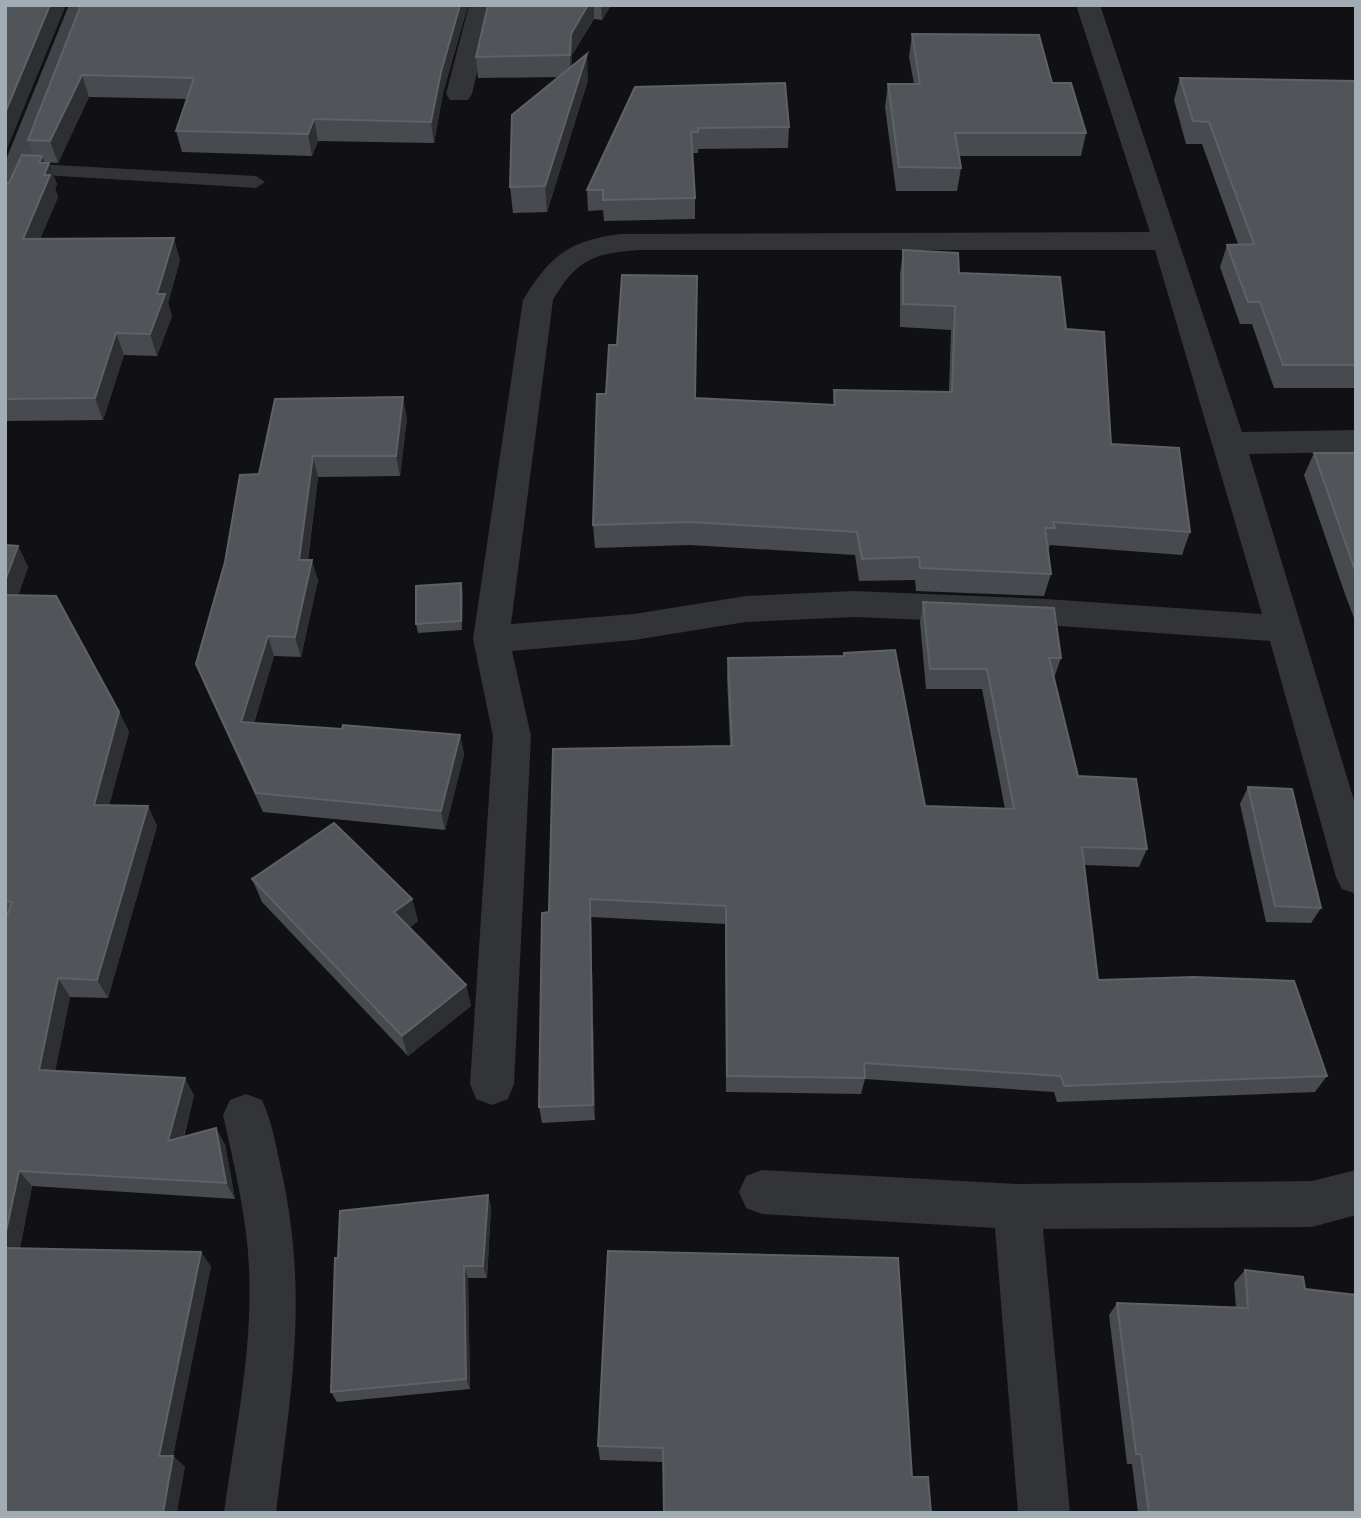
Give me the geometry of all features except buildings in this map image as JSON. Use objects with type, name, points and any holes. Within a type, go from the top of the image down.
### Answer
[{"type":"street","points":[[5,197],[81,5]]},
{"type":"street","points":[[459,94],[481,5]]},
{"type":"street","points":[[1088,5],[1286,629],[1356,877]]},
{"type":"street","points":[[492,1084],[512,736],[491,639],[538,300],[555,270],[578,254],[602,243],[639,241],[1165,241]]},
{"type":"street","points":[[1228,443],[1356,442]]},
{"type":"street","points":[[491,639],[634,626],[746,609],[854,604],[1046,612],[1286,629]]},
{"type":"street","points":[[246,1115],[265,1204],[273,1269],[269,1359],[250,1513]]},
{"type":"street","points":[[762,1192],[1017,1207],[1312,1204],[1356,1192]]},
{"type":"street","points":[[1017,1207],[1044,1513]]},
{"type":"lane","points":[[18,169],[256,182]]}]
